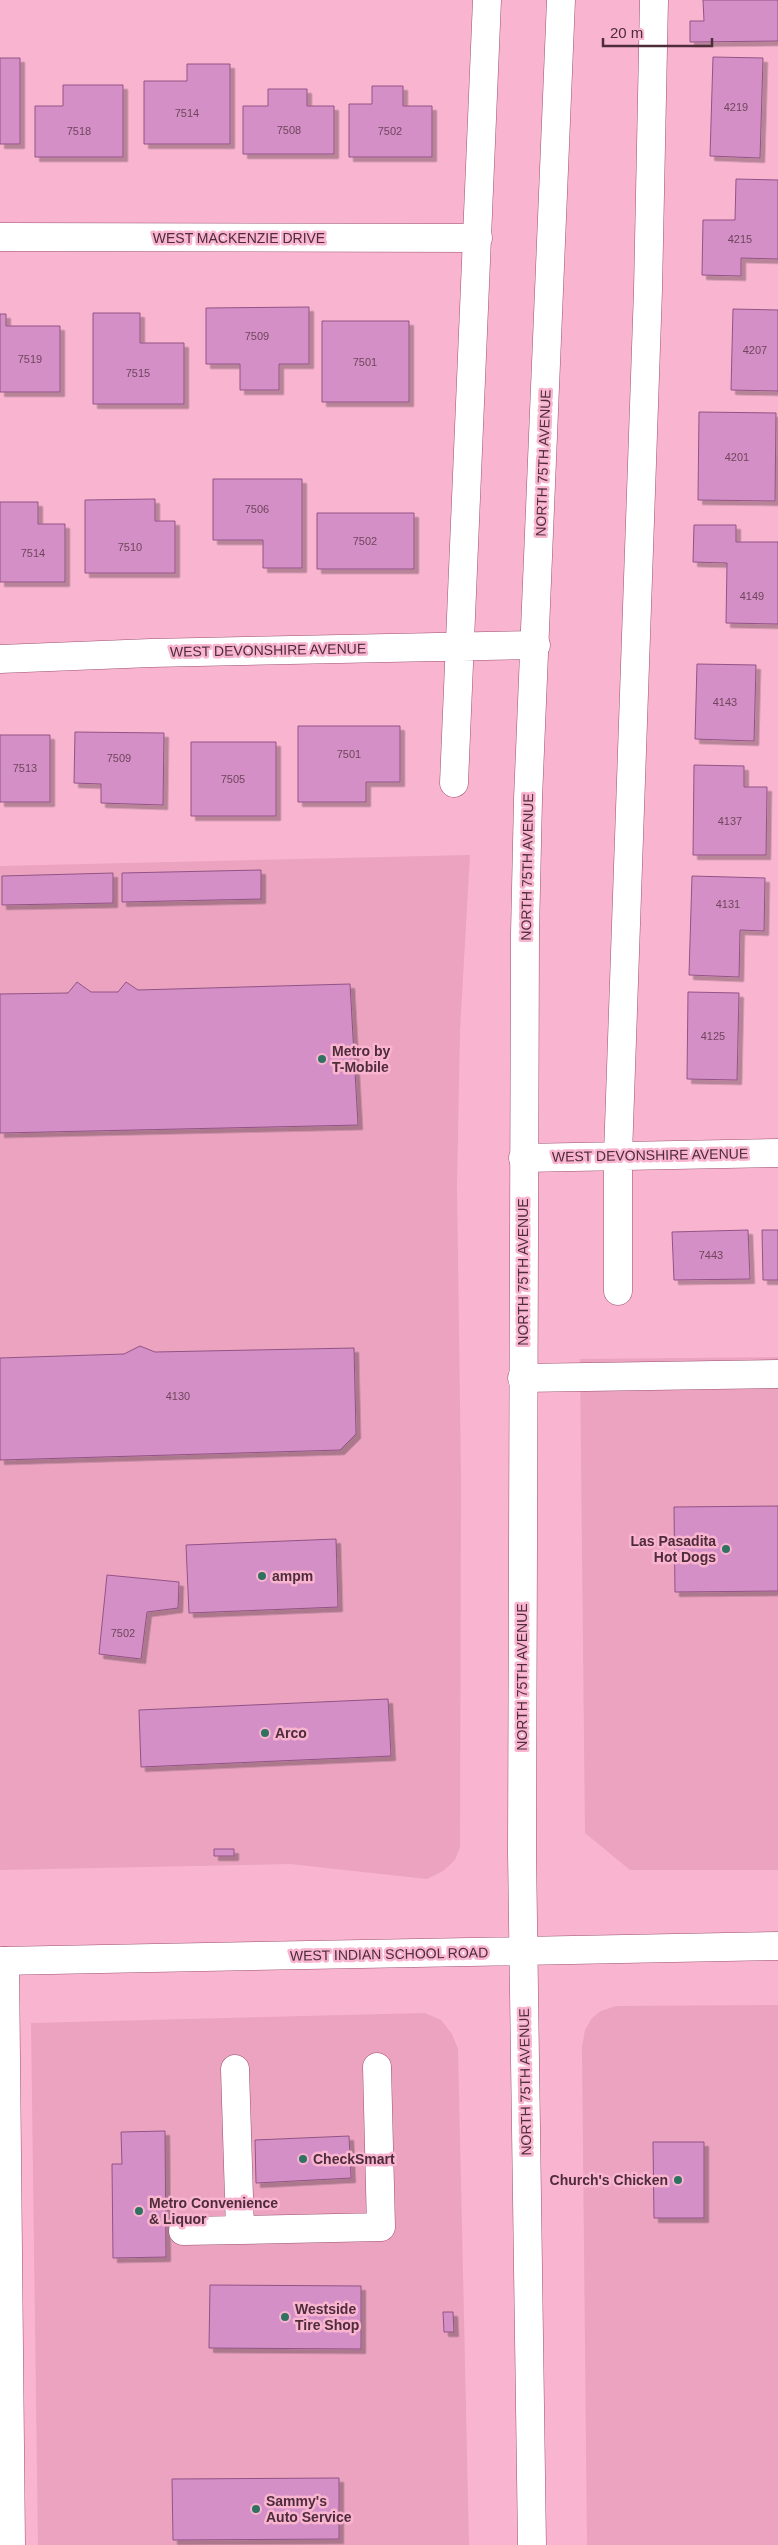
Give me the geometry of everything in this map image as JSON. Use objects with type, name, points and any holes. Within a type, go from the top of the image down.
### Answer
[{"type":"street","points":[[454,783],[487,0]]},
{"type":"street","name":"NORTH 75TH AVENUE","points":[[532,2545],[523,1951],[523,1158],[528,799],[536,646],[561,0]]},
{"type":"street","points":[[618,1291],[618,1155],[648,300],[654,0]]},
{"type":"street","name":"WEST MACKENZIE DRIVE","points":[[0,237],[478,238]]},
{"type":"street","name":"WEST DEVONSHIRE AVENUE","points":[[0,659],[461,646],[536,646]]},
{"type":"street","name":"WEST DEVONSHIRE AVENUE","points":[[523,1158],[778,1153]]},
{"type":"street","points":[[522,1378],[778,1374]]},
{"type":"street","name":"WEST INDIAN SCHOOL ROAD","points":[[3,1961],[778,1946]]},
{"type":"street","points":[[3,1961],[11,2545]]},
{"type":"street","points":[[183,2231],[381,2227],[377,2067]]},
{"type":"street","points":[[235,2069],[240,2230]]},
{"type":"shaded area","points":[[470,855],[460,1030],[457,1185],[461,1480],[460,1847],[455,1860],[443,1871],[427,1879],[290,1864],[0,1870],[0,866]]},
{"type":"shaded area","points":[[778,1357],[778,1870],[630,1870],[585,1833],[580,1359]]},
{"type":"shaded area","points":[[778,2005],[778,2545],[587,2545],[582,2047],[585,2030],[592,2018],[601,2011],[616,2006]]},
{"type":"shaded area","points":[[425,2013],[441,2020],[452,2034],[458,2049],[469,2545],[38,2545],[31,2023]]},
{"type":"building","points":[[703,0],[778,0],[778,41],[690,42],[690,21],[704,21]]},
{"type":"building","points":[[713,57],[763,58],[760,158],[710,156]]},
{"type":"building","points":[[0,58],[20,58],[20,144],[0,144]]},
{"type":"building","points":[[187,64],[230,64],[230,144],[144,144],[144,81],[187,81]]},
{"type":"building","points":[[63,85],[123,85],[123,157],[35,157],[35,106],[63,106]]},
{"type":"building","points":[[372,86],[403,86],[403,106],[432,106],[432,157],[349,157],[349,104],[372,104]]},
{"type":"building","points":[[268,89],[307,89],[307,106],[334,106],[334,154],[243,154],[243,106],[268,106]]},
{"type":"building","points":[[736,179],[778,180],[778,259],[741,258],[741,276],[702,275],[703,220],[735,220]]},
{"type":"building","points":[[309,307],[309,364],[279,364],[279,390],[240,390],[240,364],[206,364],[206,308]]},
{"type":"building","points":[[733,309],[778,310],[778,391],[731,390]]},
{"type":"building","points":[[93,313],[140,313],[140,343],[184,343],[184,404],[93,404]]},
{"type":"building","points":[[0,314],[6,314],[6,326],[60,326],[60,392],[0,392]]},
{"type":"building","points":[[322,321],[409,321],[409,402],[322,402]]},
{"type":"building","points":[[699,412],[776,413],[775,501],[698,500]]},
{"type":"building","points":[[213,479],[302,479],[302,568],[263,568],[263,540],[213,540]]},
{"type":"building","points":[[155,499],[155,521],[175,521],[175,573],[85,573],[85,500]]},
{"type":"building","points":[[0,502],[38,502],[38,524],[65,524],[65,582],[0,582]]},
{"type":"building","points":[[317,513],[414,513],[414,569],[317,569]]},
{"type":"building","points":[[694,525],[736,525],[736,542],[778,542],[778,624],[726,623],[727,563],[693,562]]},
{"type":"building","points":[[697,664],[756,665],[754,741],[695,739]]},
{"type":"building","points":[[298,726],[400,726],[400,782],[366,782],[366,802],[298,802]]},
{"type":"building","points":[[75,732],[164,733],[163,805],[101,803],[101,784],[74,783]]},
{"type":"building","points":[[0,735],[50,735],[50,802],[0,802]]},
{"type":"building","points":[[191,742],[276,742],[276,816],[191,816]]},
{"type":"building","points":[[694,765],[744,766],[744,787],[767,787],[766,855],[693,855]]},
{"type":"building","points":[[261,870],[261,899],[122,902],[122,873]]},
{"type":"building","points":[[113,873],[113,903],[2,905],[2,876]]},
{"type":"building","points":[[692,876],[765,878],[764,931],[740,930],[739,977],[689,975]]},
{"type":"building","points":[[77,982],[91,992],[118,992],[126,982],[138,990],[350,984],[358,1125],[0,1133],[0,994],[68,993]]},
{"type":"building","points":[[688,992],[739,993],[737,1080],[687,1079]]},
{"type":"building","points":[[748,1230],[750,1279],[674,1280],[672,1232]]},
{"type":"building","points":[[762,1230],[778,1230],[778,1280],[763,1280]]},
{"type":"building","points":[[140,1346],[155,1352],[354,1348],[356,1434],[340,1450],[0,1460],[0,1358],[124,1354]]},
{"type":"building","name":"Las Pasadita Hot Dogs","points":[[778,1506],[778,1591],[675,1592],[674,1507]]},
{"type":"building","name":"ampm","points":[[336,1539],[338,1607],[189,1613],[186,1545]]},
{"type":"building","points":[[107,1575],[179,1582],[178,1608],[147,1612],[141,1659],[99,1654]]},
{"type":"building","name":"Arco","points":[[388,1699],[391,1756],[141,1767],[139,1710]]},
{"type":"building","points":[[214,1849],[234,1849],[234,1856],[214,1856]]},
{"type":"building","name":"Metro Convenience & Liquor","points":[[165,2131],[166,2257],[113,2258],[112,2164],[122,2164],[121,2132]]},
{"type":"building","name":"CheckSmart","points":[[349,2136],[351,2178],[256,2183],[255,2140]]},
{"type":"building","name":"Church's Chicken","points":[[653,2142],[704,2142],[704,2218],[654,2218]]},
{"type":"building","name":"Westside Tire Shop","points":[[210,2285],[361,2286],[361,2349],[209,2348]]},
{"type":"building","points":[[443,2312],[453,2312],[454,2332],[444,2332]]},
{"type":"building","name":"Sammy's Auto Service","points":[[339,2478],[339,2539],[173,2540],[172,2479]]},
{"type":"place","name":"Metro by T-Mobile","points":[[322,1059]]},
{"type":"place","name":"Las Pasadita Hot Dogs","points":[[726,1549]]},
{"type":"place","name":"ampm","points":[[262,1576]]},
{"type":"place","name":"Arco","points":[[265,1733]]},
{"type":"place","name":"CheckSmart","points":[[303,2159]]},
{"type":"place","name":"Church's Chicken","points":[[678,2180]]},
{"type":"place","name":"Metro Convenience & Liquor","points":[[139,2211]]},
{"type":"place","name":"Westside Tire Shop","points":[[285,2317]]},
{"type":"place","name":"Sammy's Auto Service","points":[[256,2509]]}]
